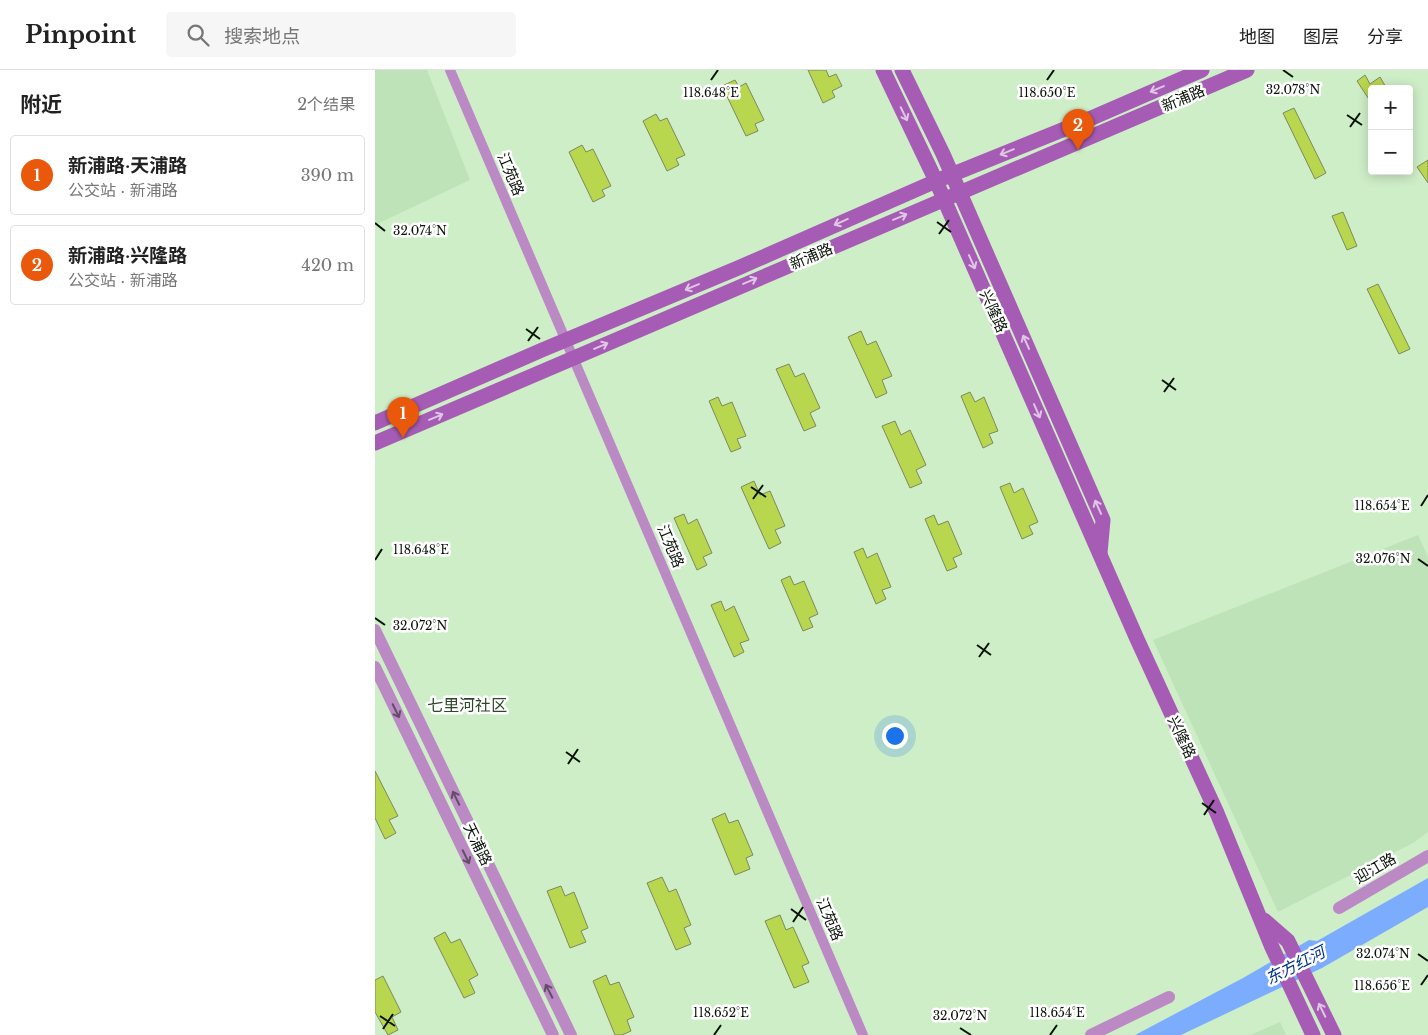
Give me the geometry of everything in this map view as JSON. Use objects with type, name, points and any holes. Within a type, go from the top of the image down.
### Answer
[{"type":"main road","name":"兴隆路","points":[[883,70],[937,180],[1100,555],[1262,919],[1271,945],[1313,1035]]},
{"type":"main road","name":"兴隆路","points":[[902,70],[952,174],[1103,520],[1100,555]]},
{"type":"main road","name":"新浦路","points":[[375,423],[738,268],[937,180],[1201,70]]},
{"type":"main road","name":"新浦路","points":[[375,443],[1247,70]]},
{"type":"main road","name":"兴隆路","points":[[1262,919],[1288,942],[1334,1035]]},
{"type":"street","name":"江苑路","points":[[450,70],[863,1035]]},
{"type":"street","points":[[375,630],[571,1035]]},
{"type":"street","name":"天浦路","points":[[375,667],[553,1035]]},
{"type":"street","name":"迎江路","points":[[1339,908],[1428,856]]},
{"type":"street","points":[[1091,1035],[1169,997]]},
{"type":"shaded area","points":[[375,70],[427,70],[470,180],[375,225]]},
{"type":"shaded area","points":[[1418,535],[1428,557],[1428,832],[1413,843],[1278,912],[1153,640]]},
{"type":"shaded area","points":[[1280,1022],[1286,1035],[1251,1035]]},
{"type":"water","name":"东方红河","points":[[1428,878],[1428,907],[1322,968],[1181,1035],[1135,1035],[1243,978],[1309,940],[1317,941]]},
{"type":"building","points":[[808,70],[826,70],[829,77],[836,74],[842,86],[832,91],[835,97],[823,103]]},
{"type":"building","points":[[1365,75],[1370,84],[1380,77],[1385,85],[1368,85],[1368,98],[1357,81]]},
{"type":"building","points":[[735,80],[739,87],[746,83],[764,120],[755,124],[758,131],[746,136],[722,86]]},
{"type":"building","points":[[1294,108],[1326,173],[1315,179],[1283,113]]},
{"type":"building","points":[[656,114],[660,121],[667,118],[685,155],[676,159],[679,165],[667,171],[643,121]]},
{"type":"building","points":[[582,145],[586,152],[593,149],[611,186],[602,190],[605,196],[593,202],[569,152]]},
{"type":"building","points":[[1428,160],[1428,183],[1417,167]]},
{"type":"building","points":[[1343,212],[1357,246],[1347,250],[1332,216]]},
{"type":"building","points":[[1378,284],[1410,349],[1399,354],[1367,289]]},
{"type":"building","points":[[861,331],[867,345],[876,341],[892,376],[882,380],[887,393],[876,398],[848,337]]},
{"type":"building","points":[[789,364],[795,377],[804,373],[820,408],[810,413],[816,426],[804,431],[776,369]]},
{"type":"building","points":[[970,392],[975,402],[984,397],[998,431],[989,434],[993,443],[983,448],[961,396]]},
{"type":"building","points":[[718,397],[722,406],[732,402],[746,436],[737,439],[741,448],[731,452],[709,401]]},
{"type":"building","points":[[895,421],[901,435],[910,430],[926,465],[916,470],[922,483],[910,488],[882,426]]},
{"type":"building","points":[[754,481],[760,495],[770,491],[785,526],[775,530],[781,543],[769,549],[741,487]]},
{"type":"building","points":[[1010,483],[1014,493],[1023,488],[1038,522],[1029,526],[1033,534],[1022,539],[1000,487]]},
{"type":"building","points":[[684,514],[688,524],[697,519],[712,553],[703,557],[707,565],[697,570],[674,518]]},
{"type":"building","points":[[934,515],[938,525],[948,521],[962,554],[953,558],[957,567],[947,571],[925,519]]},
{"type":"building","points":[[863,548],[867,558],[877,553],[891,587],[882,590],[886,599],[876,604],[854,552]]},
{"type":"building","points":[[790,576],[794,585],[804,581],[818,614],[809,618],[813,627],[803,631],[781,580]]},
{"type":"building","points":[[721,601],[725,611],[734,606],[749,640],[740,643],[744,652],[734,657],[711,605]]},
{"type":"building","points":[[375,771],[398,816],[389,820],[396,833],[385,839],[375,818]]},
{"type":"building","points":[[725,813],[729,823],[738,820],[753,855],[746,858],[750,869],[735,875],[712,819]]},
{"type":"building","points":[[662,877],[669,892],[676,889],[691,925],[684,928],[691,944],[676,950],[647,883]]},
{"type":"building","points":[[561,886],[565,896],[574,892],[588,928],[581,931],[586,942],[570,948],[547,891]]},
{"type":"building","points":[[780,915],[786,930],[793,927],[809,963],[802,966],[809,982],[794,988],[765,921]]},
{"type":"building","points":[[445,932],[451,943],[460,939],[478,975],[469,980],[475,993],[464,998],[434,938]]},
{"type":"building","points":[[606,975],[610,985],[619,982],[634,1017],[627,1020],[631,1031],[622,1035],[615,1035],[593,981]]},
{"type":"building","points":[[383,976],[401,1012],[392,1017],[398,1030],[388,1035],[375,1012],[375,980]]},
{"type":"place","name":"新浦路·兴隆路","points":[[1078,150]]},
{"type":"place","name":"新浦路·天浦路","points":[[403,438]]},
{"type":"district","name":"七里河社区","points":[[467,705]]}]
